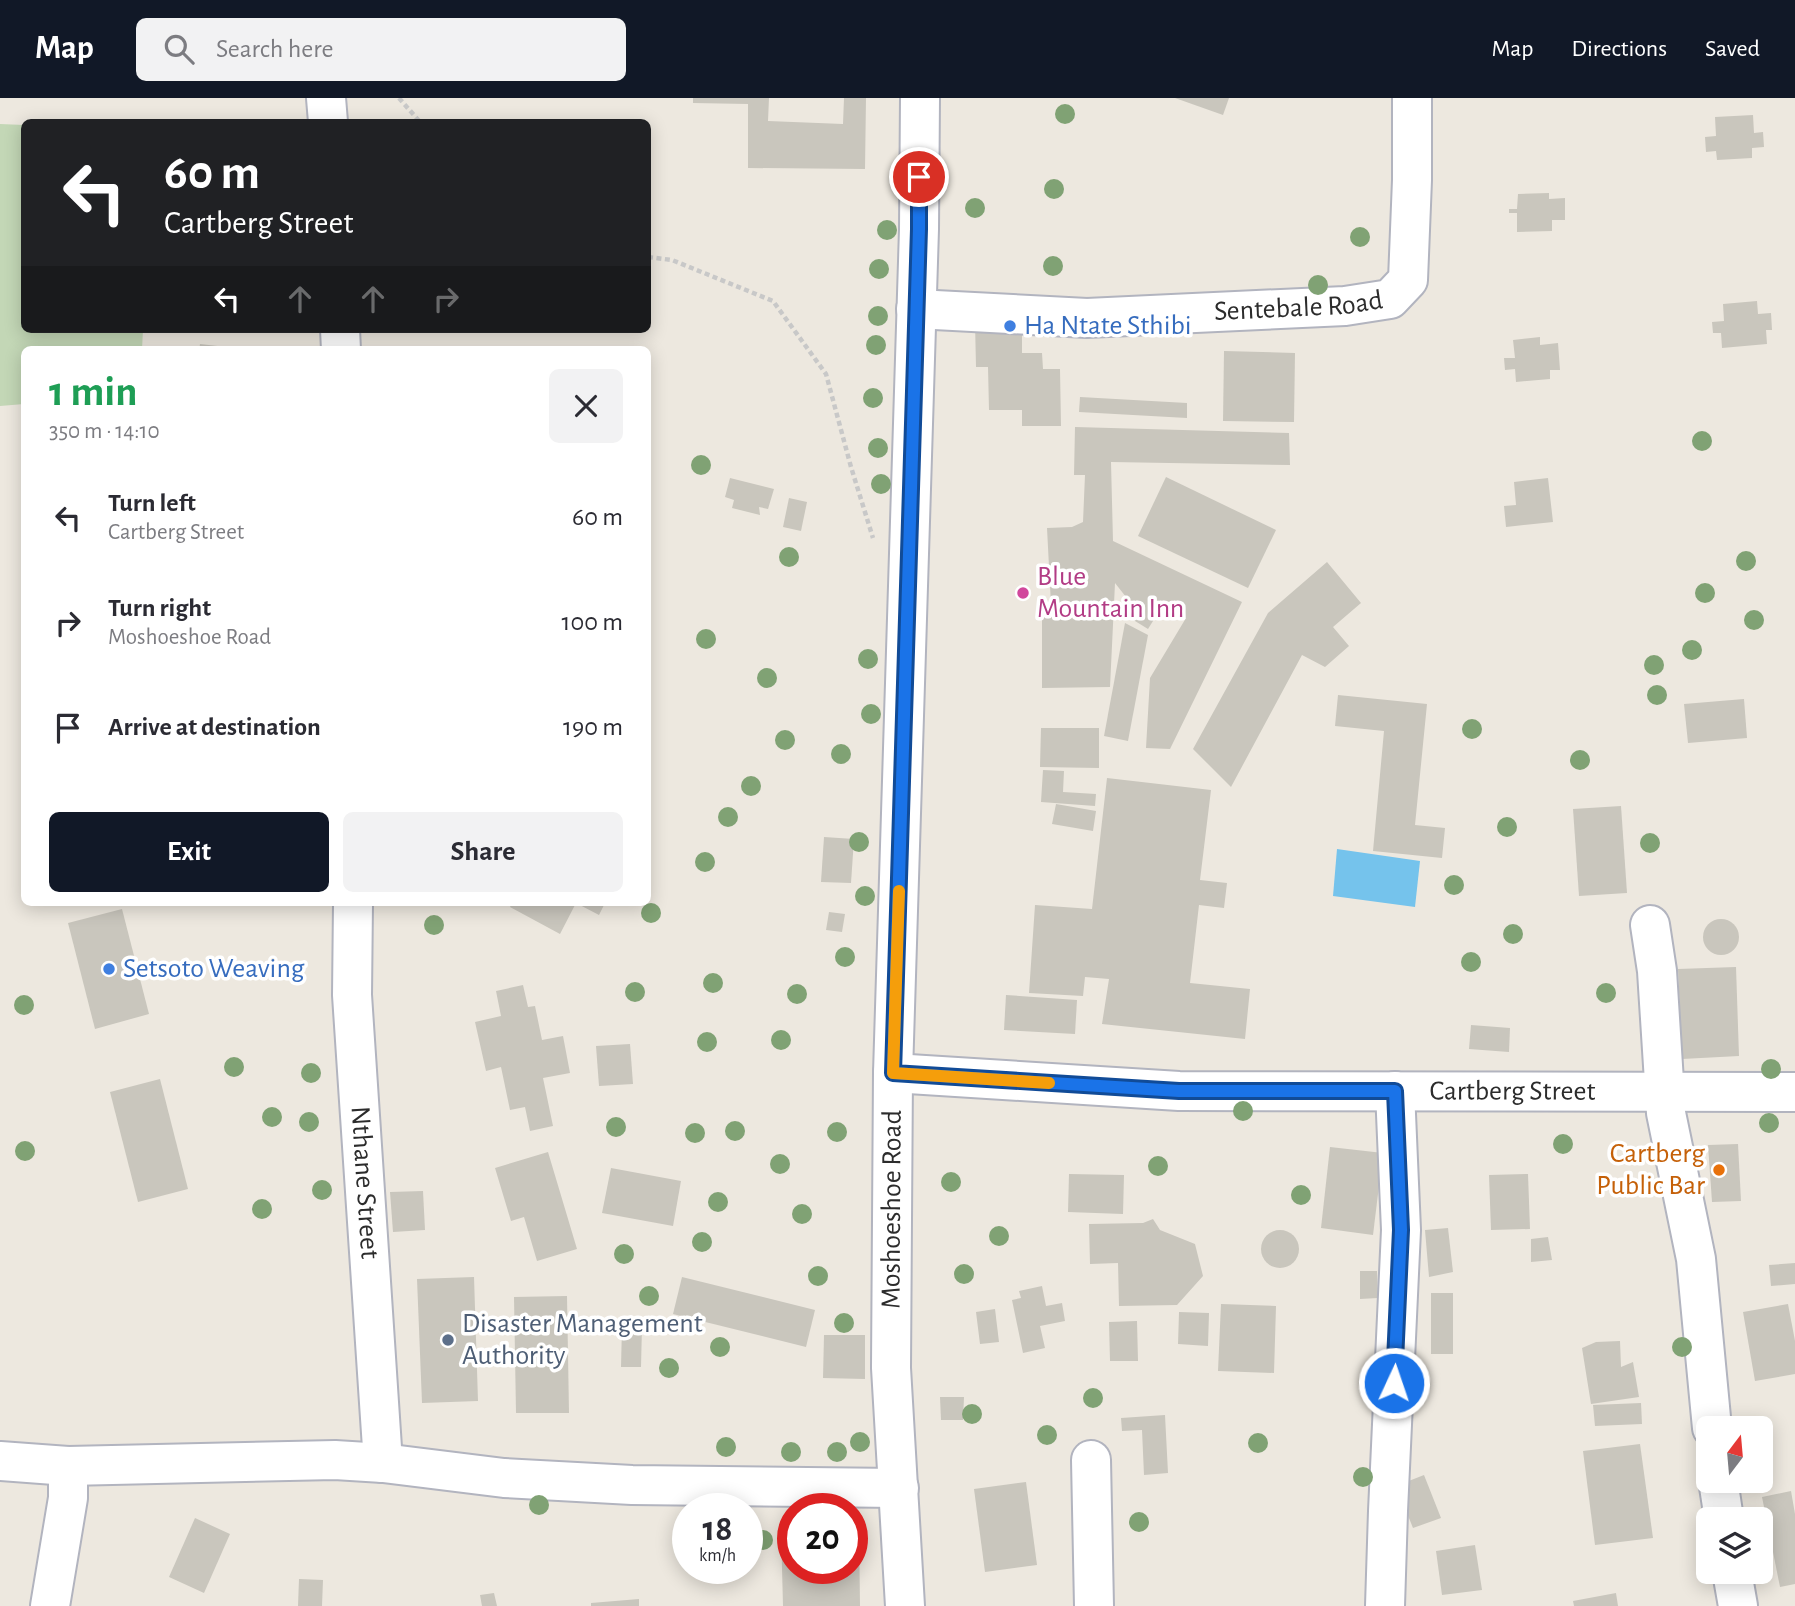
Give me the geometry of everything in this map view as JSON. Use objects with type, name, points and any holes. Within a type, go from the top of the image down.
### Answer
[{"type":"street","points":[[326,98],[328,119]]},
{"type":"street","name":"Moshoeshoe Road","points":[[905,1606],[891,1368],[893,1073],[919,229],[920,98]]},
{"type":"street","name":"Sentebale Road","points":[[916,309],[1087,318],[1345,306],[1390,299],[1408,279],[1412,98]]},
{"type":"street","name":"Nthane Street","points":[[353,906],[352,995],[383,1463]]},
{"type":"street","points":[[1650,925],[1657,971],[1666,1113],[1696,1259],[1711,1416]]},
{"type":"street","name":"Cartberg Street","points":[[893,1073],[1179,1091],[1795,1092]]},
{"type":"street","points":[[1385,1606],[1401,1230],[1395,1091]]},
{"type":"street","points":[[0,1461],[68,1466],[335,1460],[383,1463],[504,1478],[632,1485],[899,1488]]},
{"type":"street","points":[[1091,1460],[1094,1606]]},
{"type":"street","points":[[50,1606],[68,1498],[68,1466]]},
{"type":"street","points":[[1734,1584],[1738,1606]]},
{"type":"path","points":[[399,98],[417,119]]},
{"type":"path","points":[[651,257],[672,260],[773,301],[826,374],[875,544]]},
{"type":"green space","points":[[0,124],[21,125],[21,333],[143,333],[142,346],[21,346],[21,404],[0,406]]},
{"type":"water","points":[[1337,849],[1420,861],[1415,907],[1333,896]]},
{"type":"building","points":[[693,98],[769,98],[768,121],[843,124],[844,98],[866,98],[865,169],[748,168],[748,104],[693,103]]},
{"type":"building","points":[[1175,98],[1229,98],[1223,115]]},
{"type":"building","points":[[1753,115],[1754,133],[1763,132],[1764,147],[1752,148],[1752,158],[1717,160],[1716,151],[1706,152],[1705,137],[1716,136],[1715,117]]},
{"type":"building","points":[[1549,193],[1549,199],[1565,198],[1565,220],[1552,220],[1552,231],[1517,232],[1517,213],[1509,213],[1509,209],[1517,209],[1518,194]]},
{"type":"building","points":[[1757,301],[1758,314],[1771,313],[1772,330],[1766,330],[1767,344],[1722,348],[1721,333],[1713,333],[1712,322],[1724,321],[1723,304]]},
{"type":"building","points":[[1022,321],[1022,353],[1042,353],[1043,369],[1060,369],[1061,426],[1022,426],[1022,410],[989,410],[988,367],[976,367],[975,322]]},
{"type":"building","points":[[1540,337],[1540,345],[1558,343],[1560,370],[1550,370],[1550,379],[1516,382],[1515,369],[1505,370],[1504,358],[1515,358],[1513,340]]},
{"type":"building","points":[[1224,351],[1295,353],[1294,422],[1223,421]]},
{"type":"building","points":[[1080,397],[1187,403],[1187,418],[1079,412]]},
{"type":"building","points":[[1075,427],[1289,433],[1290,465],[1111,462],[1113,541],[1242,602],[1170,749],[1146,748],[1150,678],[1186,618],[1163,605],[1148,629],[1135,621],[1126,597],[1115,583],[1110,687],[1042,688],[1042,602],[1051,605],[1047,528],[1072,527],[1083,522],[1085,475],[1074,475]]},
{"type":"building","points":[[1166,477],[1276,530],[1248,588],[1138,536]]},
{"type":"building","points":[[730,478],[774,489],[768,509],[759,507],[760,515],[732,508],[734,500],[725,497]]},
{"type":"building","points":[[1548,478],[1553,522],[1506,527],[1504,506],[1516,505],[1514,482]]},
{"type":"building","points":[[789,498],[807,502],[801,531],[783,527]]},
{"type":"building","points":[[1327,562],[1361,603],[1333,627],[1349,646],[1325,667],[1302,655],[1231,787],[1193,749],[1268,613]]},
{"type":"building","points":[[1125,623],[1148,635],[1128,741],[1104,736]]},
{"type":"building","points":[[1338,695],[1427,704],[1415,825],[1445,828],[1442,858],[1373,851],[1384,731],[1335,726]]},
{"type":"building","points":[[1744,699],[1747,738],[1688,743],[1684,704]]},
{"type":"building","points":[[1041,728],[1099,728],[1099,768],[1040,767]]},
{"type":"building","points":[[1043,770],[1064,771],[1063,792],[1096,794],[1095,806],[1041,802]]},
{"type":"building","points":[[1107,778],[1211,790],[1200,880],[1227,883],[1224,908],[1199,905],[1190,983],[1250,989],[1245,1039],[1102,1024],[1109,979],[1085,977],[1083,996],[1029,993],[1035,905],[1092,909]]},
{"type":"building","points":[[1056,804],[1096,811],[1093,831],[1052,824]]},
{"type":"building","points":[[1621,806],[1627,893],[1579,896],[1573,809]]},
{"type":"building","points":[[824,837],[854,839],[851,883],[821,882]]},
{"type":"building","points":[[510,906],[574,906],[560,934]]},
{"type":"building","points":[[582,906],[604,906],[599,915]]},
{"type":"building","name":"Setsoto Weaving","points":[[122,909],[149,1014],[95,1029],[68,923]]},
{"type":"building","points":[[829,912],[845,914],[842,932],[826,930]]},
{"type":"building","points":[[1721,919],[1734,924],[1739,937],[1734,950],[1721,955],[1708,950],[1703,937],[1708,924]]},
{"type":"building","points":[[1736,967],[1739,1056],[1682,1059],[1678,969]]},
{"type":"building","points":[[523,985],[528,1007],[535,1006],[542,1040],[563,1036],[570,1073],[543,1078],[553,1126],[530,1131],[525,1107],[510,1110],[501,1067],[486,1071],[475,1022],[501,1016],[496,991]]},
{"type":"building","points":[[1006,995],[1077,1000],[1075,1034],[1004,1030]]},
{"type":"building","points":[[1471,1025],[1510,1028],[1509,1052],[1469,1049]]},
{"type":"building","points":[[630,1044],[633,1084],[599,1086],[596,1046]]},
{"type":"building","points":[[160,1079],[188,1189],[138,1202],[110,1092]]},
{"type":"building","points":[[1738,1144],[1741,1201],[1712,1202],[1708,1145]]},
{"type":"building","points":[[1330,1147],[1383,1153],[1373,1235],[1321,1228]]},
{"type":"building","points":[[548,1152],[577,1249],[537,1261],[524,1217],[511,1221],[495,1168]]},
{"type":"building","points":[[611,1168],[681,1181],[673,1226],[602,1213]]},
{"type":"building","points":[[1069,1174],[1124,1175],[1123,1214],[1068,1212]]},
{"type":"building","points":[[1528,1174],[1530,1229],[1491,1230],[1489,1175]]},
{"type":"building","points":[[423,1191],[425,1230],[393,1232],[390,1192]]},
{"type":"building","points":[[1153,1219],[1160,1230],[1195,1244],[1203,1276],[1177,1305],[1119,1306],[1118,1263],[1090,1264],[1089,1224],[1143,1223]]},
{"type":"building","points":[[1448,1228],[1453,1272],[1429,1277],[1425,1230]]},
{"type":"building","points":[[1280,1230],[1293,1236],[1299,1249],[1293,1262],[1280,1268],[1267,1262],[1261,1249],[1267,1236]]},
{"type":"building","points":[[1548,1237],[1552,1260],[1531,1262],[1531,1239]]},
{"type":"building","points":[[1795,1263],[1795,1284],[1771,1286],[1769,1265]]},
{"type":"building","points":[[1360,1271],[1377,1271],[1378,1298],[1360,1299]]},
{"type":"building","name":"Disaster Management Authority","points":[[474,1277],[478,1401],[422,1403],[417,1279]]},
{"type":"building","points":[[682,1277],[815,1310],[806,1347],[673,1314]]},
{"type":"building","points":[[1042,1286],[1046,1306],[1062,1303],[1065,1321],[1040,1326],[1045,1348],[1023,1353],[1012,1300],[1021,1298],[1019,1291]]},
{"type":"building","points":[[1431,1293],[1453,1293],[1453,1354],[1431,1354]]},
{"type":"building","points":[[567,1296],[569,1413],[516,1413],[514,1297]]},
{"type":"building","points":[[1221,1304],[1276,1306],[1274,1373],[1218,1371]]},
{"type":"building","points":[[1788,1304],[1795,1341],[1795,1374],[1755,1381],[1743,1312]]},
{"type":"building","points":[[995,1309],[999,1342],[980,1344],[976,1312]]},
{"type":"building","points":[[1179,1312],[1209,1313],[1208,1346],[1178,1344]]},
{"type":"building","points":[[1137,1321],[1138,1361],[1110,1361],[1109,1322]]},
{"type":"building","points":[[622,1326],[642,1326],[641,1367],[621,1367]]},
{"type":"building","points":[[824,1335],[865,1335],[865,1379],[823,1378]]},
{"type":"building","points":[[1620,1341],[1621,1367],[1633,1362],[1639,1397],[1591,1404],[1582,1348],[1596,1342]]},
{"type":"building","points":[[940,1397],[964,1397],[963,1420],[941,1420]]},
{"type":"building","points":[[1641,1403],[1642,1424],[1595,1426],[1593,1405]]},
{"type":"building","points":[[1165,1415],[1168,1473],[1144,1475],[1142,1430],[1122,1431],[1121,1418]]},
{"type":"building","points":[[1640,1444],[1653,1538],[1595,1545],[1583,1451]]},
{"type":"building","points":[[1424,1475],[1441,1518],[1413,1528],[1396,1486]]},
{"type":"building","points":[[1026,1482],[1037,1565],[985,1572],[974,1489]]},
{"type":"building","points":[[1791,1491],[1795,1514],[1795,1584],[1780,1587],[1773,1552],[1773,1507],[1764,1507],[1762,1497]]},
{"type":"building","points":[[195,1518],[230,1534],[204,1593],[169,1577]]},
{"type":"building","points":[[1475,1545],[1482,1590],[1442,1595],[1436,1551]]},
{"type":"building","points":[[299,1579],[323,1580],[322,1606],[298,1606]]},
{"type":"building","points":[[782,1584],[860,1584],[860,1606],[783,1606]]},
{"type":"building","points":[[494,1593],[497,1606],[482,1606],[480,1595]]},
{"type":"building","points":[[1616,1593],[1618,1606],[1574,1606],[1573,1601]]},
{"type":"building","points":[[639,1599],[639,1606],[591,1606],[591,1603]]},
{"type":"slow traffic","points":[[899,891],[893,1073],[1049,1083]]},
{"type":"place","name":"Ha Ntate Sthibi","points":[[1010,326]]},
{"type":"place","name":"Blue Mountain Inn","points":[[1023,593]]},
{"type":"place","name":"Setsoto Weaving","points":[[109,969]]},
{"type":"place","name":"Cartberg Public Bar","points":[[1719,1170]]},
{"type":"place","name":"Disaster Management Authority","points":[[448,1340]]},
{"type":"route","points":[[919,177],[893,1073],[1179,1091],[1395,1091],[1401,1230],[1394,1383]]}]
